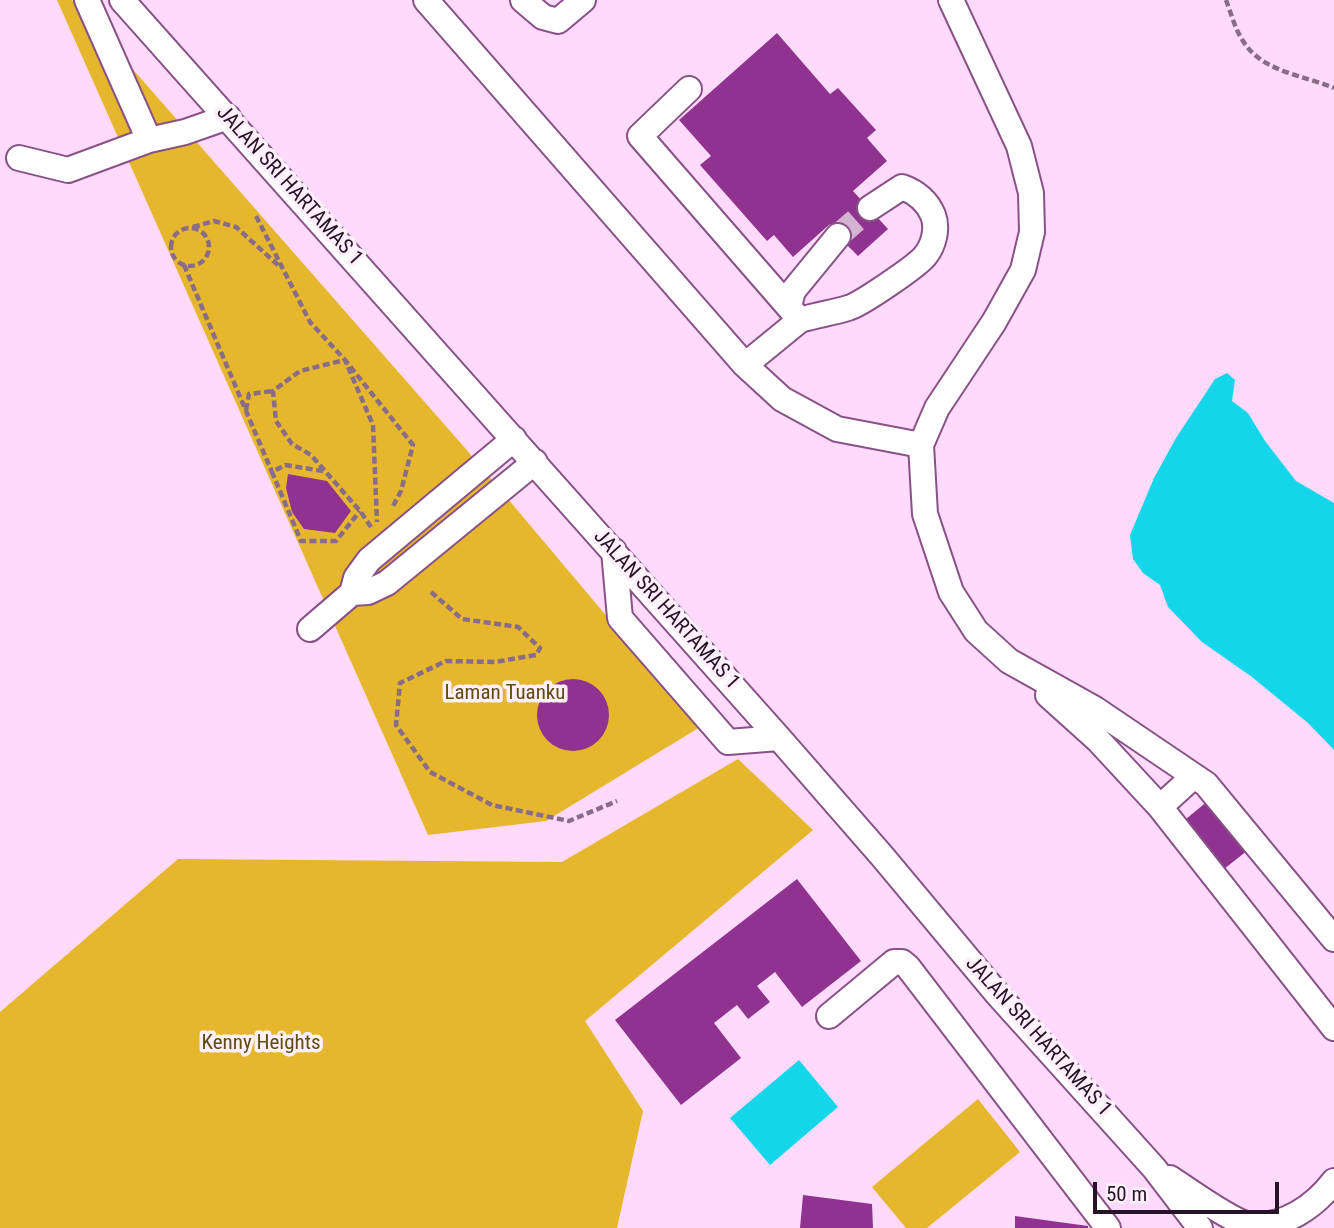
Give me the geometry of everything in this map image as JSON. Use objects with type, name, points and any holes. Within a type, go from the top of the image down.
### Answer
[{"type":"street","points":[[87,0],[149,140]]},
{"type":"street","name":"JALAN SRI HARTAMAS 1","points":[[122,0],[779,738],[999,996],[1118,1126],[1200,1228]]},
{"type":"street","points":[[425,0],[745,365],[782,399],[837,429],[920,445]]},
{"type":"street","points":[[523,0],[543,17],[558,21],[583,0]]},
{"type":"street","points":[[951,0],[1019,146],[1031,193],[1032,232],[1023,270],[994,323],[937,408],[920,445],[925,514],[951,592],[976,631],[1098,740],[1160,807],[1334,1028]]},
{"type":"street","points":[[689,89],[640,136],[795,313]]},
{"type":"street","points":[[19,158],[68,170],[149,140],[185,132],[228,117]]},
{"type":"street","points":[[745,365],[795,313],[850,308],[875,294],[925,257],[934,239],[936,224],[931,211],[916,192],[902,187],[870,208]]},
{"type":"street","points":[[795,313],[793,291],[838,236]]},
{"type":"street","points":[[310,629],[352,593],[356,578],[369,560],[514,439]]},
{"type":"street","points":[[352,593],[368,592],[387,583],[535,462]]},
{"type":"street","points":[[614,551],[621,618],[728,741],[779,738]]},
{"type":"street","points":[[1020,668],[1095,709],[1206,784],[1334,939]]},
{"type":"street","points":[[1160,807],[1195,776]]},
{"type":"street","points":[[829,1016],[894,962],[902,962],[1108,1228]]},
{"type":"street","points":[[1118,1126],[1185,1228]]},
{"type":"street","points":[[1154,1168],[1250,1225],[1278,1223],[1307,1210],[1334,1181]]},
{"type":"street","points":[[1315,1228],[1334,1200]]},
{"type":"path","points":[[1226,0],[1242,40],[1253,54],[1286,73],[1334,88]]},
{"type":"path","points":[[256,216],[310,321],[413,445],[401,491],[389,514]]},
{"type":"path","points":[[283,269],[236,227],[214,221],[177,234],[172,246],[175,258],[184,265],[301,541],[336,541],[360,511]]},
{"type":"path","points":[[184,265],[191,266],[202,262],[209,246],[205,235],[194,229],[187,229]]},
{"type":"path","points":[[246,411],[249,394],[273,391],[300,372],[345,360]]},
{"type":"path","points":[[345,360],[373,425],[377,525]]},
{"type":"path","points":[[273,391],[276,421],[292,444],[311,455],[360,511],[377,537]]},
{"type":"path","points":[[272,472],[285,465],[323,471]]},
{"type":"path","points":[[431,592],[462,619],[518,627],[540,649],[536,655],[495,662],[446,661],[400,682],[396,725],[430,772],[492,805],[569,821],[617,801]]},
{"type":"green space","name":"Laman Tuanku","points":[[57,0],[72,0],[465,448],[700,727],[546,821],[428,835]]},
{"type":"green space","name":"Kenny Heights","points":[[738,759],[813,830],[585,1021],[643,1111],[617,1228],[0,1228],[0,1012],[178,859],[562,862]]},
{"type":"green space","points":[[978,1099],[1020,1152],[927,1228],[906,1228],[872,1187]]},
{"type":"water","points":[[1227,373],[1235,380],[1232,401],[1248,413],[1265,441],[1296,481],[1334,503],[1334,750],[1308,723],[1252,677],[1202,642],[1168,607],[1160,585],[1143,573],[1133,559],[1130,535],[1154,478],[1176,438],[1215,379]]},
{"type":"water","points":[[799,1060],[838,1107],[770,1165],[730,1118]]},
{"type":"building","points":[[777,33],[830,94],[838,88],[876,130],[867,138],[887,161],[853,191],[888,229],[858,256],[830,224],[793,257],[774,235],[767,241],[700,165],[711,156],[679,120]]},
{"type":"building","points":[[288,474],[327,481],[351,511],[335,533],[304,529],[292,512],[286,488]]},
{"type":"building","points":[[566,679],[580,679],[599,689],[609,708],[609,722],[599,741],[580,751],[566,751],[547,741],[537,722],[537,708],[547,689]]},
{"type":"building","points":[[1209,800],[1248,850],[1224,869],[1186,819]]},
{"type":"building","points":[[797,879],[861,961],[802,1007],[775,972],[757,986],[770,1002],[748,1019],[737,1005],[714,1023],[741,1058],[681,1105],[615,1020]]},
{"type":"building","points":[[803,1195],[872,1204],[873,1228],[800,1228]]},
{"type":"building","points":[[1015,1216],[1088,1226],[1088,1228],[1015,1228]]},
{"type":"tunnel","points":[[838,236],[870,208]]}]
